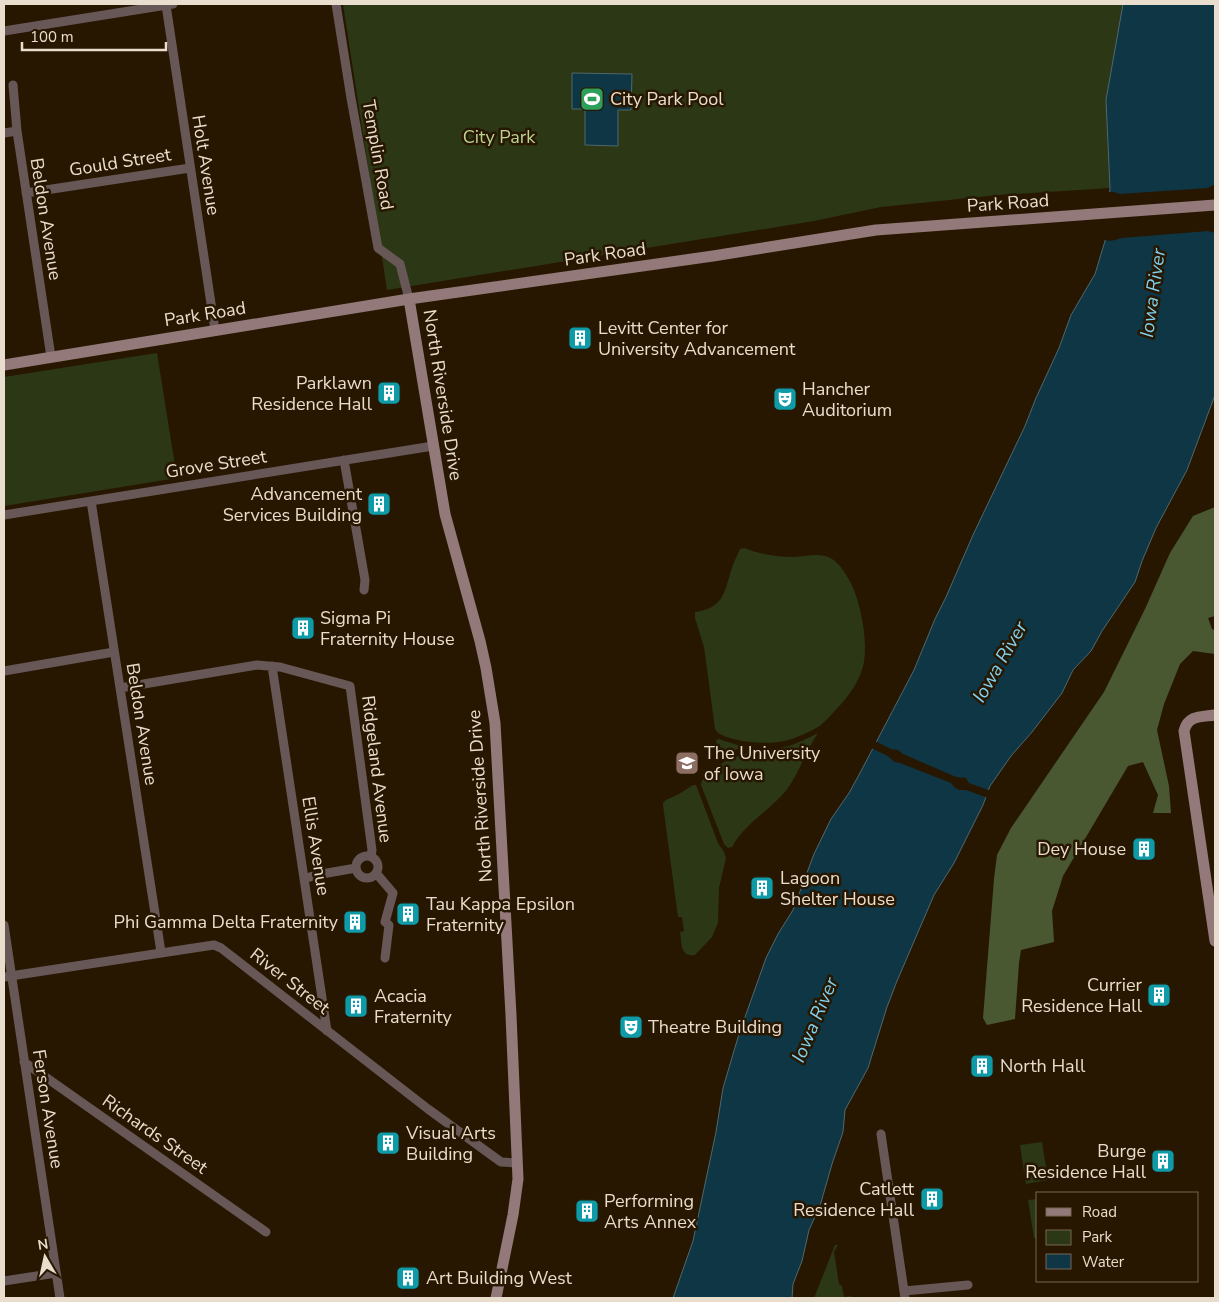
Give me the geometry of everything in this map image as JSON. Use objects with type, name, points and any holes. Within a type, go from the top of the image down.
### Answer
[{"type":"street","name":"Templin Road","points":[[336,4],[378,248],[400,264],[409,299]]},
{"type":"street","points":[[4,31],[170,5]]},
{"type":"street","name":"Holt Avenue","points":[[170,5],[190,168],[215,330]]},
{"type":"street","name":"Beldon Avenue","points":[[13,85],[17,130],[51,357]]},
{"type":"street","points":[[4,133],[17,130]]},
{"type":"street","name":"Gould Street","points":[[26,193],[190,168]]},
{"type":"street","name":"Park Road","points":[[4,365],[409,299],[714,256],[876,230],[1215,205]]},
{"type":"street","name":"North Riverside Drive","points":[[409,299],[445,514],[480,641],[495,723],[518,1163],[518,1179],[513,1215],[496,1298]]},
{"type":"street","name":"Grove Street","points":[[4,515],[433,446]]},
{"type":"street","points":[[344,460],[365,580],[364,590]]},
{"type":"street","name":"Beldon Avenue","points":[[91,501],[161,952]]},
{"type":"street","points":[[4,671],[114,652]]},
{"type":"street","points":[[120,688],[257,665],[272,666]]},
{"type":"street","name":"Ridgeland Avenue","points":[[272,666],[350,686],[365,792],[372,850],[371,856]]},
{"type":"street","name":"Ellis Avenue","points":[[272,666],[327,1031]]},
{"type":"street","points":[[1215,715],[1189,721],[1184,731],[1212,891],[1215,941]]},
{"type":"street","name":"Ridgeland Avenue","points":[[356,868],[360,858],[371,856],[378,864],[376,873],[393,893],[386,922],[388,925],[385,958]]},
{"type":"street","points":[[304,879],[356,868],[359,874],[365,878],[372,877],[376,873]]},
{"type":"street","name":"Ferson Avenue","points":[[4,925],[8,976],[24,1062],[60,1298]]},
{"type":"street","name":"River Street","points":[[8,976],[161,952],[207,946],[221,948],[428,1109],[501,1162],[518,1163]]},
{"type":"street","name":"Richards Street","points":[[24,1062],[266,1232]]},
{"type":"street","points":[[881,1134],[904,1295],[968,1285]]},
{"type":"street","points":[[4,1281],[56,1272]]},
{"type":"green space","name":"City Park","points":[[343,4],[1123,4],[1107,124],[1110,188],[998,195],[881,207],[814,221],[387,290]]},
{"type":"green space","points":[[157,353],[177,478],[4,506],[4,377]]},
{"type":"green space","points":[[1215,507],[1215,616],[1208,618],[1212,629],[1215,630],[1215,654],[1193,651],[1180,664],[1164,704],[1157,730],[1169,786],[1171,813],[1153,813],[1158,795],[1143,762],[1128,766],[1063,876],[1052,911],[1054,942],[1021,950],[1015,1019],[987,1025],[983,1018],[997,855],[1011,828],[1104,692],[1170,553],[1193,516]]},
{"type":"green space","points":[[744,548],[774,556],[826,556],[835,561],[844,571],[851,584],[863,624],[865,647],[863,668],[850,693],[825,722],[798,737],[779,742],[743,741],[725,736],[715,729],[704,647],[695,612],[711,607],[721,599],[735,560],[740,549]]},
{"type":"green space","points":[[818,733],[790,785],[776,801],[752,822],[732,847],[728,848],[724,844],[701,785],[705,776],[730,759],[789,746]]},
{"type":"green space","points":[[718,739],[741,746],[717,760],[715,759],[716,741]]},
{"type":"green space","points":[[696,785],[718,843],[726,858],[719,888],[718,923],[712,937],[695,955],[690,955],[684,952],[682,945],[680,932],[684,931],[682,917],[678,917],[663,803]]},
{"type":"green space","points":[[1042,1142],[1048,1180],[1026,1184],[1020,1145]]},
{"type":"green space","points":[[1036,1199],[1036,1238],[1034,1238],[1028,1200]]},
{"type":"green space","points":[[835,1245],[838,1245],[834,1252],[839,1284],[842,1286],[844,1297],[851,1296],[851,1298],[814,1298]]},
{"type":"water","name":"Iowa River","points":[[1123,4],[1215,4],[1215,395],[1187,470],[1156,528],[1135,582],[1091,651],[1073,670],[1062,693],[1011,756],[990,786],[983,805],[954,863],[934,895],[887,1007],[868,1068],[845,1110],[843,1132],[820,1206],[809,1230],[802,1261],[793,1284],[792,1298],[673,1298],[693,1241],[716,1132],[723,1088],[739,1034],[766,958],[793,910],[814,854],[831,819],[849,793],[914,670],[973,535],[1025,426],[1059,348],[1071,315],[1095,274],[1105,241],[1110,188],[1106,100]]},
{"type":"water","points":[[572,73],[632,74],[631,110],[618,110],[618,146],[585,145],[585,109],[572,109]]},
{"type":"pier","points":[[1215,185],[1215,233],[1208,231],[1122,238],[1109,241],[1102,239],[1107,192],[1120,194],[1208,188]]},
{"type":"pier","points":[[875,741],[956,777],[966,778],[969,783],[991,791],[988,798],[966,790],[959,790],[951,783],[895,762],[886,755],[871,748]]},
{"type":"place","name":"City Park Pool","points":[[592,99]]},
{"type":"place","name":"Levitt Center for University Advancement","points":[[580,338]]},
{"type":"place","name":"Parklawn Residence Hall","points":[[389,393]]},
{"type":"place","name":"Hancher Auditorium","points":[[785,399]]},
{"type":"place","name":"Advancement Services Building","points":[[379,504]]},
{"type":"place","name":"Sigma Pi Fraternity House","points":[[303,628]]},
{"type":"place","name":"The University of Iowa","points":[[687,763]]},
{"type":"place","name":"Dey House","points":[[1144,849]]},
{"type":"place","name":"Lagoon Shelter House","points":[[762,888]]},
{"type":"place","name":"Tau Kappa Epsilon Fraternity","points":[[408,914]]},
{"type":"place","name":"Phi Gamma Delta Fraternity","points":[[355,922]]},
{"type":"place","name":"Currier Residence Hall","points":[[1159,995]]},
{"type":"place","name":"Acacia Fraternity","points":[[356,1006]]},
{"type":"place","name":"Theatre Building","points":[[631,1027]]},
{"type":"place","name":"North Hall","points":[[982,1066]]},
{"type":"place","name":"Visual Arts Building","points":[[388,1143]]},
{"type":"place","name":"Burge Residence Hall","points":[[1163,1161]]},
{"type":"place","name":"Catlett Residence Hall","points":[[932,1199]]},
{"type":"place","name":"Performing Arts Annex","points":[[587,1211]]},
{"type":"place","name":"Art Building West","points":[[408,1278]]}]
